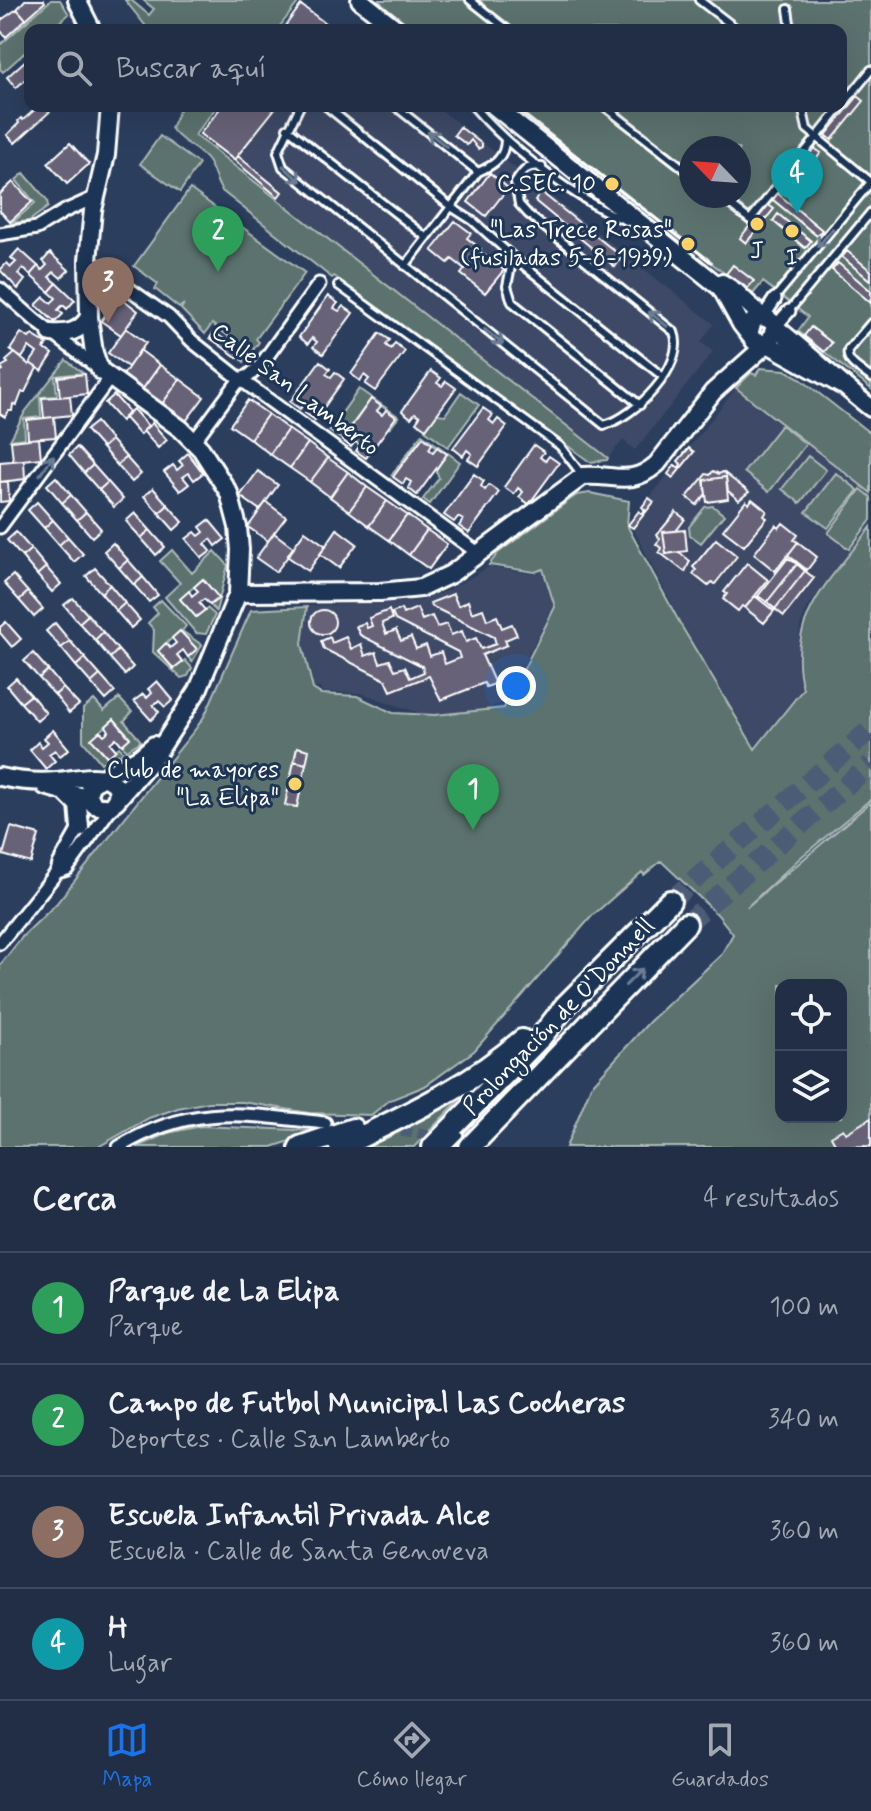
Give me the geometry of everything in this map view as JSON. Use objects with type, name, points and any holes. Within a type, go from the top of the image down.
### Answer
[{"type":"highway","name":"Prolongación de O'Donnell","points":[[433,1147],[541,1037],[566,1005],[670,901]]},
{"type":"highway","name":"Prolongación de O'Donnell","points":[[466,1139],[582,1029],[686,924]]},
{"type":"highway","points":[[340,1147],[393,1123],[472,1080],[548,1016],[566,1005]]},
{"type":"highway","points":[[490,1147],[505,1123],[582,1029]]},
{"type":"highway","points":[[300,1147],[432,1101]]},
{"type":"street","points":[[77,0],[89,24]]},
{"type":"street","points":[[360,0],[390,24]]},
{"type":"street","points":[[105,374],[92,344],[88,260],[96,197],[106,155],[110,112]]},
{"type":"street","points":[[502,112],[701,269],[736,292],[871,408]]},
{"type":"street","points":[[0,234],[37,228],[96,197]]},
{"type":"street","name":"Calle San Lamberto","points":[[88,260],[169,317],[192,341],[240,379],[478,553]]},
{"type":"street","points":[[701,269],[726,294],[755,342],[766,343],[841,385]]},
{"type":"street","points":[[194,441],[240,379],[260,366],[319,284]]},
{"type":"street","points":[[0,289],[51,333],[194,441],[222,479],[235,511],[240,550],[238,593],[198,690],[157,754],[114,803],[67,869],[57,872]]},
{"type":"street","points":[[713,392],[773,337],[767,320],[777,297]]},
{"type":"street","points":[[238,593],[406,591],[436,583],[583,476],[622,479],[647,472],[657,464],[713,392],[753,321],[767,320],[791,308]]},
{"type":"street","points":[[51,333],[73,332],[89,317]]},
{"type":"street","points":[[0,527],[105,374]]},
{"type":"street","points":[[0,943],[57,872],[80,828],[90,800],[91,785],[140,757],[179,723]]},
{"type":"street","points":[[0,777],[62,790],[90,800],[98,807],[114,803]]},
{"type":"street","points":[[29,782],[111,780],[117,787],[114,803]]},
{"type":"street","points":[[62,790],[78,805],[80,828]]},
{"type":"street","points":[[119,1147],[149,1130],[180,1119],[207,1115],[259,1116],[325,1123]]},
{"type":"lane","points":[[470,0],[500,24]]},
{"type":"lane","points":[[699,0],[730,24]]},
{"type":"lane","points":[[788,9],[790,24]]},
{"type":"lane","points":[[847,100],[870,72]]},
{"type":"lane","points":[[296,112],[278,152],[283,167],[604,425],[619,421],[640,405],[662,376],[674,357],[678,342],[674,332],[519,204],[515,183],[530,166],[542,167]]},
{"type":"lane","points":[[333,112],[451,207],[473,221],[513,257],[662,376]]},
{"type":"lane","points":[[403,112],[478,172]]},
{"type":"lane","points":[[479,112],[505,139],[598,209],[651,230]]},
{"type":"lane","points":[[612,112],[679,165]]},
{"type":"lane","points":[[777,297],[871,182],[815,138],[807,129],[803,112]]},
{"type":"lane","points":[[734,208],[750,220],[837,112]]},
{"type":"lane","points":[[287,128],[427,238]]},
{"type":"lane","points":[[405,266],[478,172],[502,157],[505,139]]},
{"type":"lane","points":[[791,308],[871,212]]},
{"type":"lane","points":[[513,257],[507,286],[512,302],[640,405]]},
{"type":"lane","points":[[338,285],[560,446],[583,476]]},
{"type":"lane","points":[[871,323],[846,355],[871,378]]},
{"type":"lane","name":"Prolongación de O'Donnell","points":[[490,1101],[527,1059],[541,1037]]},
{"type":"lane","name":"Prolongación de O'Donnell","points":[[447,1147],[466,1139]]},
{"type":"shaded area","points":[[212,112],[444,112],[714,324],[701,342],[713,352],[635,450],[623,440],[608,458],[194,134]]},
{"type":"shaded area","points":[[736,388],[871,494],[871,525],[818,593],[800,627],[797,662],[802,688],[756,748],[683,626],[633,528],[628,525]]},
{"type":"shaded area","points":[[488,567],[535,574],[542,570],[554,607],[503,702],[451,724],[361,693],[322,692],[320,688],[314,688],[303,644],[309,606],[420,601],[449,590]]},
{"type":"green space","points":[[51,0],[60,0],[69,14],[57,24],[24,24],[24,53],[3,72],[0,69],[0,45]]},
{"type":"green space","points":[[125,0],[131,0],[149,15],[154,9],[143,0],[300,0],[282,24],[144,24]]},
{"type":"green space","points":[[377,0],[871,0],[871,389],[798,331],[808,317],[763,282],[752,295],[520,112],[847,112],[847,24],[407,24]]},
{"type":"green space","points":[[178,112],[212,112],[195,135],[607,460],[590,462],[334,276],[332,278],[222,191],[207,160],[171,128]]},
{"type":"green space","points":[[160,136],[199,164],[180,192],[140,164]]},
{"type":"green space","points":[[24,173],[47,200],[48,207],[29,221],[12,223],[35,203],[16,180]]},
{"type":"green space","points":[[190,189],[305,273],[256,339],[259,342],[244,362],[242,360],[248,351],[212,324],[205,334],[181,309],[184,304],[179,308],[155,289],[158,284],[134,266]]},
{"type":"green space","points":[[66,360],[83,373],[55,376],[57,396],[40,397],[41,417],[24,419],[25,438],[10,440],[25,412]]},
{"type":"green space","points":[[760,368],[785,370],[798,377],[871,434],[871,493],[736,388],[751,373],[756,375]]},
{"type":"green space","points":[[359,389],[399,417],[389,429],[396,416],[371,399],[341,439],[329,431]]},
{"type":"green space","points":[[461,392],[479,405],[448,447],[425,430],[437,414],[445,415]]},
{"type":"green space","points":[[781,425],[806,444],[769,492],[744,472]]},
{"type":"green space","points":[[422,434],[460,462],[430,504],[423,499],[439,478],[436,470],[447,454],[423,437],[391,476]]},
{"type":"green space","points":[[808,456],[826,470],[800,503],[782,489]]},
{"type":"green space","points":[[836,473],[858,490],[828,528],[806,512]]},
{"type":"green space","points":[[861,489],[871,497],[871,520],[849,549],[828,533]]},
{"type":"green space","points":[[590,493],[629,501],[627,525],[631,533],[682,627],[755,749],[803,689],[799,664],[800,641],[815,601],[871,527],[871,799],[747,907],[871,802],[871,1147],[566,1147],[591,1086],[649,1022],[721,955],[733,934],[717,914],[661,861],[644,875],[642,872],[592,916],[474,1051],[425,1086],[390,1100],[371,1115],[309,1113],[243,1102],[209,1102],[149,1118],[98,1147],[0,1147],[0,965],[23,936],[56,904],[197,727],[251,610],[307,607],[302,644],[313,689],[321,694],[357,696],[393,713],[435,715],[504,708],[555,607],[543,569],[535,572],[489,565],[498,553],[577,495]]},
{"type":"green space","points":[[713,506],[724,515],[701,543],[690,535],[689,527],[705,507]]},
{"type":"green space","points":[[172,550],[192,573],[215,551],[228,565],[216,611],[210,605],[218,598],[203,579],[180,599],[196,617],[207,608],[215,615],[206,634],[196,633],[165,597],[180,583],[160,561]]},
{"type":"green space","points":[[161,600],[186,626],[182,631],[202,645],[192,662],[188,657],[196,649],[180,631],[158,651],[174,669],[185,660],[192,668],[188,676],[181,678],[153,652],[154,630],[148,623],[158,613],[153,607]]},
{"type":"green space","points":[[119,698],[132,712],[124,721],[141,741],[127,750],[122,745],[130,737],[114,719],[92,739],[107,757],[119,747],[124,752],[101,763],[83,741],[83,709],[94,700],[104,711]]},
{"type":"green space","points":[[466,1093],[414,1147],[354,1147]]},
{"type":"green space","points":[[201,1126],[321,1131],[272,1147],[137,1147],[168,1133]]},
{"type":"building","points":[[25,0],[44,0],[26,19],[17,9]]},
{"type":"building","points":[[301,5],[326,24],[287,24]]},
{"type":"building","points":[[17,9],[26,19],[6,37],[0,30],[1,20]]},
{"type":"building","points":[[24,62],[24,81],[16,88],[7,77]]},
{"type":"building","points":[[858,96],[864,101],[832,140],[826,135]]},
{"type":"building","points":[[32,112],[49,112],[15,143],[7,135],[21,118],[23,120]]},
{"type":"building","points":[[217,112],[272,112],[234,160],[200,134]]},
{"type":"building","points":[[520,112],[712,262],[711,263]]},
{"type":"building","points":[[460,127],[482,147],[478,149],[471,140],[467,145],[454,135]]},
{"type":"building","points":[[70,143],[89,164],[67,184],[48,163]]},
{"type":"building","points":[[814,148],[821,153],[788,193],[782,188]]},
{"type":"building","points":[[238,156],[282,192],[278,197],[234,160]]},
{"type":"building","points":[[490,173],[508,188],[486,216],[468,202]]},
{"type":"building","points":[[13,182],[32,202],[10,222],[0,211],[0,194]]},
{"type":"building","points":[[541,192],[622,257],[615,267],[535,201]]},
{"type":"building","points":[[777,193],[822,230],[817,236],[772,199]]},
{"type":"building","name":"J","points":[[767,204],[774,209],[746,243],[740,238]]},
{"type":"building","name":"I","points":[[778,214],[811,241],[805,248],[773,221]]},
{"type":"building","points":[[455,221],[471,233],[467,238],[481,249],[465,269],[452,259],[448,263],[432,250]]},
{"type":"building","points":[[19,249],[38,266],[30,275],[23,268],[18,274],[25,280],[18,289],[0,270],[7,263],[11,267],[16,262],[11,258]]},
{"type":"building","points":[[479,251],[504,270],[485,293],[461,274]]},
{"type":"building","points":[[847,251],[871,271],[871,281],[842,257]]},
{"type":"building","points":[[50,253],[69,270],[61,278],[54,272],[49,277],[57,283],[49,292],[30,275],[38,266],[42,270],[47,265],[43,261]]},
{"type":"building","points":[[838,263],[871,291],[871,303],[832,270]]},
{"type":"building","points":[[733,265],[754,281],[746,290],[726,274]]},
{"type":"building","points":[[57,283],[75,300],[67,309],[63,305],[58,310],[63,314],[55,322],[36,305],[44,297],[51,303],[56,298],[49,292]]},
{"type":"building","points":[[119,296],[138,311],[121,335],[101,321]]},
{"type":"building","points":[[328,296],[338,303],[334,308],[339,311],[343,306],[353,313],[323,354],[313,347],[317,342],[312,338],[308,344],[299,337]]},
{"type":"building","points":[[811,327],[832,343],[824,352],[804,336]]},
{"type":"building","points":[[126,328],[146,343],[128,367],[108,353]]},
{"type":"building","points":[[214,332],[242,352],[238,358],[210,338]]},
{"type":"building","points":[[21,333],[29,338],[32,335],[47,344],[44,349],[53,354],[42,371],[30,363],[37,353],[29,347],[22,358],[10,350]]},
{"type":"building","points":[[380,333],[390,340],[386,345],[391,349],[395,343],[405,351],[375,391],[365,384],[369,379],[364,375],[360,381],[351,374]]},
{"type":"building","points":[[140,350],[160,365],[142,390],[123,375]]},
{"type":"building","points":[[15,353],[37,368],[17,405],[13,404],[12,411],[5,417],[0,414],[0,372]]},
{"type":"building","points":[[320,361],[330,369],[326,374],[331,377],[335,372],[344,379],[315,420],[305,413],[309,407],[304,404],[300,409],[290,402]]},
{"type":"building","points":[[160,365],[180,379],[162,404],[142,390]]},
{"type":"building","points":[[431,371],[441,378],[437,383],[442,386],[446,381],[456,388],[426,429],[416,422],[420,416],[415,413],[411,418],[402,411]]},
{"type":"building","points":[[85,374],[87,394],[60,397],[58,377]]},
{"type":"building","points":[[180,379],[204,397],[186,421],[162,404]]},
{"type":"building","points":[[114,395],[130,413],[121,421],[105,403]]},
{"type":"building","points":[[70,396],[72,415],[44,418],[42,398]]},
{"type":"building","points":[[371,399],[381,406],[377,411],[382,415],[386,410],[396,417],[366,458],[356,451],[360,445],[355,442],[351,447],[342,440]]},
{"type":"building","points":[[248,400],[268,414],[250,439],[230,425]]},
{"type":"building","points":[[483,408],[493,415],[489,420],[494,424],[498,419],[507,426],[478,466],[468,459],[472,454],[467,450],[463,456],[453,448]]},
{"type":"building","points":[[133,409],[148,426],[140,435],[124,417]]},
{"type":"building","points":[[268,414],[288,429],[270,454],[250,439]]},
{"type":"building","points":[[54,417],[56,437],[28,439],[27,420]]},
{"type":"building","points":[[96,422],[111,440],[102,448],[86,430]]},
{"type":"building","points":[[152,423],[167,440],[158,448],[143,431]]},
{"type":"building","points":[[288,429],[308,443],[290,468],[270,454]]},
{"type":"building","points":[[423,437],[432,444],[429,449],[433,452],[437,447],[447,454],[417,495],[408,488],[411,482],[406,479],[403,484],[393,477]]},
{"type":"building","points":[[39,438],[41,458],[13,461],[11,441]]},
{"type":"building","points":[[111,440],[126,457],[117,465],[102,448]]},
{"type":"building","points":[[308,443],[328,458],[310,482],[290,468]]},
{"type":"building","points":[[534,445],[544,452],[540,457],[545,461],[549,456],[559,463],[529,504],[519,497],[523,492],[518,488],[514,494],[504,487]]},
{"type":"building","points":[[77,447],[93,465],[84,473],[69,455]]},
{"type":"building","points":[[689,448],[694,452],[673,478],[668,474],[675,465],[679,468],[681,464],[678,461]]},
{"type":"building","points":[[188,453],[203,473],[194,480],[189,473],[183,477],[189,484],[180,491],[164,472],[173,465],[177,470],[183,465],[179,461]]},
{"type":"building","points":[[126,457],[141,474],[132,482],[117,465]]},
{"type":"building","points":[[328,458],[348,472],[330,497],[310,482]]},
{"type":"building","points":[[24,460],[25,479],[0,482],[0,462]]},
{"type":"building","points":[[93,465],[108,482],[99,490],[84,473]]},
{"type":"building","points":[[258,471],[278,485],[260,510],[240,496]]},
{"type":"building","points":[[713,471],[723,472],[749,492],[739,500],[728,491],[726,477],[704,480],[706,494],[697,505],[687,497],[706,474],[710,475]]},
{"type":"building","points":[[348,472],[367,487],[349,511],[330,497]]},
{"type":"building","points":[[474,474],[484,481],[481,486],[485,490],[489,485],[499,492],[469,533],[459,526],[463,520],[458,517],[454,522],[444,515]]},
{"type":"building","points":[[56,477],[71,495],[62,503],[47,485]]},
{"type":"building","points":[[726,477],[728,499],[707,502],[704,480]]},
{"type":"building","points":[[8,481],[9,501],[0,502],[0,482]]},
{"type":"building","points":[[108,482],[123,499],[114,507],[99,490]]},
{"type":"building","points":[[367,487],[387,501],[369,526],[349,511]]},
{"type":"building","points":[[153,488],[168,505],[159,513],[144,496]]},
{"type":"building","points":[[71,495],[86,512],[77,520],[62,503]]},
{"type":"building","points":[[649,498],[654,502],[633,528],[628,525],[639,511],[642,514],[645,510],[642,507]]},
{"type":"building","points":[[752,499],[767,511],[764,516],[767,518],[744,546],[723,530],[746,501],[749,504]]},
{"type":"building","points":[[387,501],[407,515],[389,540],[369,526]]},
{"type":"building","points":[[37,502],[53,520],[44,528],[28,510]]},
{"type":"building","points":[[266,502],[286,517],[268,541],[248,527]]},
{"type":"building","points":[[168,505],[183,522],[174,530],[159,513]]},
{"type":"building","points":[[86,512],[101,529],[92,537],[77,520]]},
{"type":"building","points":[[676,512],[685,519],[676,531],[663,532],[666,554],[679,552],[690,561],[685,572],[659,552],[661,548],[656,544],[660,539],[657,535]]},
{"type":"building","points":[[135,513],[150,530],[141,538],[126,521]]},
{"type":"building","points":[[407,515],[427,530],[409,555],[389,540]]},
{"type":"building","points":[[53,520],[68,537],[59,545],[44,528]]},
{"type":"building","points":[[209,520],[225,539],[216,546],[211,539],[205,544],[211,551],[202,558],[186,539],[195,532],[199,536],[204,532],[200,527]]},
{"type":"building","points":[[783,523],[798,535],[794,540],[798,542],[775,571],[754,554],[776,525],[779,528]]},
{"type":"building","points":[[337,529],[357,544],[339,568],[320,554]]},
{"type":"building","points":[[150,530],[165,547],[156,555],[141,538]]},
{"type":"building","points":[[427,530],[447,544],[429,569],[409,555]]},
{"type":"building","points":[[685,530],[687,551],[666,554],[663,532]]},
{"type":"building","points":[[305,531],[326,546],[308,571],[287,556]]},
{"type":"building","points":[[16,532],[31,549],[22,557],[7,540]]},
{"type":"building","points":[[274,533],[294,548],[276,572],[256,558]]},
{"type":"building","points":[[68,537],[83,554],[74,562],[59,545]]},
{"type":"building","points":[[716,539],[737,556],[715,584],[712,582],[708,586],[693,574],[696,570],[693,567]]},
{"type":"building","points":[[798,542],[817,557],[807,570],[788,555]]},
{"type":"building","points":[[113,543],[128,560],[119,568],[104,551]]},
{"type":"building","points":[[31,549],[46,567],[37,575],[22,557]]},
{"type":"building","points":[[788,558],[797,564],[767,602],[758,596]]},
{"type":"building","points":[[128,560],[143,577],[134,585],[119,568]]},
{"type":"building","points":[[747,563],[768,580],[745,608],[742,606],[738,611],[723,599],[727,594],[724,592]]},
{"type":"building","points":[[797,564],[805,571],[775,609],[767,602]]},
{"type":"building","points":[[46,567],[61,584],[52,592],[37,575]]},
{"type":"building","points":[[95,568],[110,585],[101,593],[86,576]]},
{"type":"building","points":[[805,571],[814,578],[784,616],[775,609]]},
{"type":"building","points":[[13,575],[28,592],[19,600],[4,583]]},
{"type":"building","points":[[143,577],[158,595],[149,602],[134,585]]},
{"type":"building","points":[[203,579],[219,598],[210,605],[204,599],[199,603],[205,610],[196,617],[180,599],[189,591],[192,596],[198,591],[194,587]]},
{"type":"building","points":[[110,585],[125,603],[116,611],[101,593]]},
{"type":"building","points":[[28,592],[43,609],[34,617],[19,600]]},
{"type":"building","points":[[453,594],[458,606],[468,601],[472,613],[483,609],[487,620],[497,616],[502,628],[512,624],[517,635],[505,640],[507,645],[482,655],[495,684],[486,687],[484,683],[441,700],[429,676],[391,691],[386,680],[324,649],[321,641],[330,637],[332,643],[346,637],[351,649],[361,644],[365,656],[376,652],[380,663],[390,660],[395,670],[405,667],[410,678],[424,672],[422,666],[360,635],[356,626],[365,623],[367,628],[372,626],[369,618],[389,610],[392,619],[382,623],[386,634],[396,630],[401,641],[411,637],[416,649],[426,645],[430,656],[441,652],[445,664],[460,658],[458,652],[395,620],[392,613],[401,609],[403,614],[417,608],[422,620],[432,616],[437,627],[447,624],[451,635],[462,631],[466,642],[476,638],[481,649],[496,644],[494,637],[431,606],[430,603]]},
{"type":"building","points":[[755,596],[774,611],[764,623],[745,608]]},
{"type":"building","points":[[73,598],[88,615],[79,623],[64,605]]},
{"type":"building","points":[[125,603],[140,620],[131,628],[116,611]]},
{"type":"building","points":[[323,610],[331,614],[335,622],[331,630],[323,634],[315,630],[311,622],[315,614]]},
{"type":"building","points":[[88,615],[103,632],[95,640],[79,623]]},
{"type":"building","points":[[6,622],[21,639],[12,647],[0,633],[0,627]]},
{"type":"building","points":[[55,623],[70,641],[61,648],[46,631]]},
{"type":"building","points":[[180,631],[197,649],[188,657],[183,650],[177,655],[183,662],[174,669],[158,651],[166,643],[170,648],[176,643],[172,638]]},
{"type":"building","points":[[103,632],[118,650],[110,658],[95,640]]},
{"type":"building","points":[[70,641],[85,658],[76,666],[61,648]]},
{"type":"building","points":[[118,650],[133,667],[125,675],[110,658]]},
{"type":"building","points":[[33,653],[48,670],[39,678],[24,661]]},
{"type":"building","points":[[85,658],[100,675],[91,683],[76,666]]},
{"type":"building","points":[[48,670],[63,688],[55,695],[39,678]]},
{"type":"building","points":[[100,675],[115,692],[106,700],[91,683]]},
{"type":"building","points":[[16,678],[31,695],[21,703],[7,686]]},
{"type":"building","points":[[157,681],[173,700],[165,707],[159,701],[153,705],[159,712],[151,720],[134,701],[143,694],[147,698],[152,693],[148,689]]},
{"type":"building","points":[[63,688],[79,705],[69,713],[55,695]]},
{"type":"building","points":[[31,695],[46,713],[37,721],[21,703]]},
{"type":"building","points":[[114,719],[130,738],[122,745],[116,738],[110,743],[116,750],[108,757],[91,739],[100,731],[104,735],[109,731],[106,726]]},
{"type":"building","points":[[53,730],[69,749],[60,756],[55,750],[49,754],[55,761],[46,769],[30,750],[38,742],[42,747],[48,742],[44,738]]},
{"type":"building","points":[[297,747],[309,750],[306,764],[294,761]]},
{"type":"building","name":"Club de mayores \"La Elipa\"","points":[[294,761],[306,764],[297,807],[285,805]]},
{"type":"building","points":[[11,827],[39,835],[31,863],[3,855]]},
{"type":"building","points":[[871,1118],[871,1146],[837,1147],[831,1136],[843,1129],[846,1133]]},
{"type":"tunnel","points":[[670,901],[871,729]]},
{"type":"tunnel","points":[[686,924],[871,764]]},
{"type":"tunnel","points":[[385,1128],[435,1137],[457,1147]]},
{"type":"place","name":"C.SEC. 10","points":[[612,184]]},
{"type":"place","name":"H","points":[[797,214]]},
{"type":"place","name":"J","points":[[757,224]]},
{"type":"place","name":"I","points":[[792,231]]},
{"type":"place","name":"\"Las Trece Rosas\" (fusiladas 5-8-1939)","points":[[688,244]]},
{"type":"place","name":"Campo de Futbol Municipal Las Cocheras","points":[[218,272]]},
{"type":"place","name":"Escuela Infantil Privada Alce","points":[[108,323]]},
{"type":"place","name":"Club de mayores \"La Elipa\"","points":[[295,784]]},
{"type":"place","name":"Parque de La Elipa","points":[[473,830]]}]
